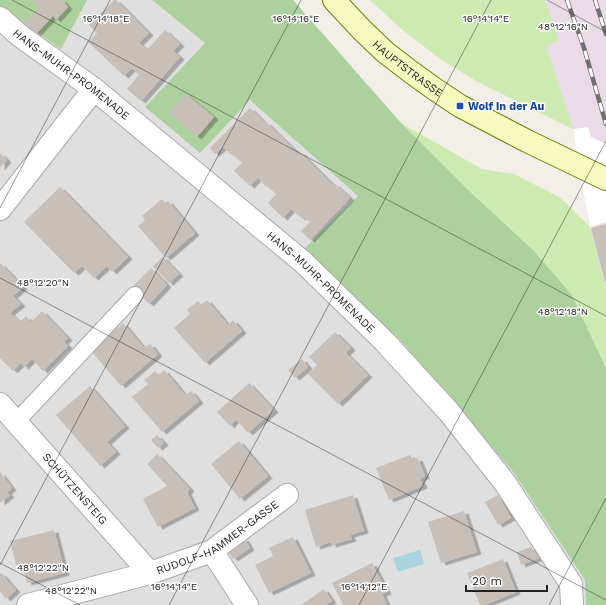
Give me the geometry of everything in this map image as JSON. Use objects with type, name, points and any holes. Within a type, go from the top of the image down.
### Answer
[{"type":"main road","name":"HAUPTSTRASSE","points":[[334,0],[385,52],[460,106],[579,167],[606,179]]},
{"type":"street","name":"HANS-MUHR-PROMENADE","points":[[0,18],[20,35],[94,89],[303,262],[394,352],[449,412],[505,483],[571,584],[572,605]]},
{"type":"street","points":[[0,209],[94,89]]},
{"type":"street","name":"SCHÜTZENSTEIG","points":[[0,404],[150,573]]},
{"type":"street","name":"RUDOLF-HAMMER-GASSE","points":[[28,605],[150,573],[212,551],[287,495]]},
{"type":"street","points":[[212,551],[247,605]]},
{"type":"lane","points":[[16,422],[135,295]]},
{"type":"shaded area","points":[[0,0],[293,0],[401,123],[534,251],[606,368],[606,605],[0,605]]},
{"type":"shaded area","points":[[370,0],[606,0],[606,289],[590,227],[573,129],[478,82],[442,60],[405,32]]},
{"type":"green space","points":[[0,0],[87,0],[61,49],[0,7]]},
{"type":"green space","points":[[152,0],[293,0],[401,123],[468,190],[534,251],[572,295],[606,368],[606,605],[586,605],[585,580],[514,473],[400,340],[303,250],[358,196],[250,100],[200,153],[145,107],[205,43]]},
{"type":"green space","points":[[370,0],[545,0],[559,41],[546,45],[573,129],[478,82],[442,60],[405,32]]},
{"type":"green space","points":[[401,123],[482,169],[514,174],[561,198],[590,227],[606,289],[606,368],[572,295],[534,251],[468,190]]},
{"type":"water","points":[[420,550],[424,564],[398,572],[393,558]]},
{"type":"pier","points":[[588,127],[591,137],[606,144],[606,222],[590,227],[573,129]]},
{"type":"building","points":[[33,0],[62,0],[68,7],[56,20],[53,16],[36,34],[23,22],[39,11]]},
{"type":"building","points":[[114,0],[116,0],[149,33],[139,43],[147,50],[165,30],[180,44],[173,51],[180,57],[141,101],[127,89],[139,75],[132,68],[124,76],[88,42],[97,33],[89,25]]},
{"type":"building","points":[[186,94],[214,117],[197,137],[169,113]]},
{"type":"building","points":[[250,108],[299,154],[300,152],[333,185],[335,184],[350,198],[310,240],[301,231],[310,222],[303,216],[301,218],[291,209],[283,218],[268,203],[276,194],[267,186],[266,187],[258,178],[250,186],[234,171],[242,163],[234,155],[233,156],[223,147],[215,154],[210,148]]},
{"type":"building","points":[[0,153],[7,160],[0,168]]},
{"type":"building","points":[[60,187],[128,257],[112,272],[107,266],[94,278],[82,266],[74,273],[24,222]]},
{"type":"building","points":[[162,199],[165,203],[168,201],[195,233],[166,258],[138,226],[145,220],[142,216]]},
{"type":"building","points":[[606,224],[606,282],[605,282],[591,228]]},
{"type":"building","points":[[163,257],[179,274],[169,283],[153,266]]},
{"type":"building","points":[[0,263],[23,287],[13,296],[21,304],[10,313],[20,322],[26,316],[31,322],[42,311],[68,338],[64,342],[68,346],[43,371],[32,359],[24,367],[21,363],[13,371],[0,358]]},
{"type":"building","points":[[151,268],[167,285],[149,304],[132,287]]},
{"type":"building","points":[[207,300],[228,325],[233,320],[242,331],[205,363],[174,328],[190,314],[187,310],[198,301],[201,305]]},
{"type":"building","points":[[123,323],[144,348],[150,344],[158,354],[121,386],[91,351],[107,337],[103,333],[114,324],[118,328]]},
{"type":"building","points":[[335,332],[351,348],[346,353],[368,375],[338,404],[308,374],[317,365],[309,357]]},
{"type":"building","points":[[302,359],[308,367],[295,378],[288,370]]},
{"type":"building","points":[[164,370],[185,395],[191,391],[199,401],[162,432],[132,397],[148,384],[144,380],[155,371],[159,375]]},
{"type":"building","points":[[249,383],[274,410],[248,433],[236,419],[230,426],[217,412]]},
{"type":"building","points":[[90,386],[125,426],[107,442],[116,452],[100,466],[56,415]]},
{"type":"building","points":[[157,435],[164,443],[158,448],[151,440]]},
{"type":"building","points":[[239,441],[268,476],[240,499],[211,464]]},
{"type":"building","points":[[157,454],[190,489],[187,492],[195,508],[158,527],[143,499],[167,486],[147,464]]},
{"type":"building","points":[[410,455],[413,460],[418,458],[425,476],[420,479],[423,486],[389,500],[376,468]]},
{"type":"building","points":[[0,472],[12,488],[7,492],[10,495],[0,503]]},
{"type":"building","points":[[353,495],[364,531],[350,535],[352,539],[331,545],[331,542],[316,547],[305,510]]},
{"type":"building","points":[[498,495],[511,518],[498,525],[485,502]]},
{"type":"building","points":[[464,511],[477,552],[441,563],[428,522]]},
{"type":"building","points":[[54,530],[65,573],[27,583],[22,563],[16,565],[10,541]]},
{"type":"building","points":[[293,537],[311,573],[269,593],[255,565],[273,556],[269,548]]},
{"type":"building","points":[[244,538],[250,548],[233,559],[226,548]]},
{"type":"building","points":[[531,547],[539,558],[521,565],[517,552]]},
{"type":"building","points":[[503,559],[516,592],[484,605],[480,605],[467,573]]},
{"type":"building","points":[[372,563],[387,592],[382,594],[387,605],[343,605],[332,583]]},
{"type":"building","points":[[1,573],[16,590],[6,599],[0,591]]},
{"type":"building","points":[[324,589],[332,601],[326,605],[301,605]]},
{"type":"railway","points":[[567,0],[584,48],[606,124]]},
{"type":"railway","points":[[595,0],[606,34]]},
{"type":"place","name":"Wolf in der Au","points":[[460,106]]}]
